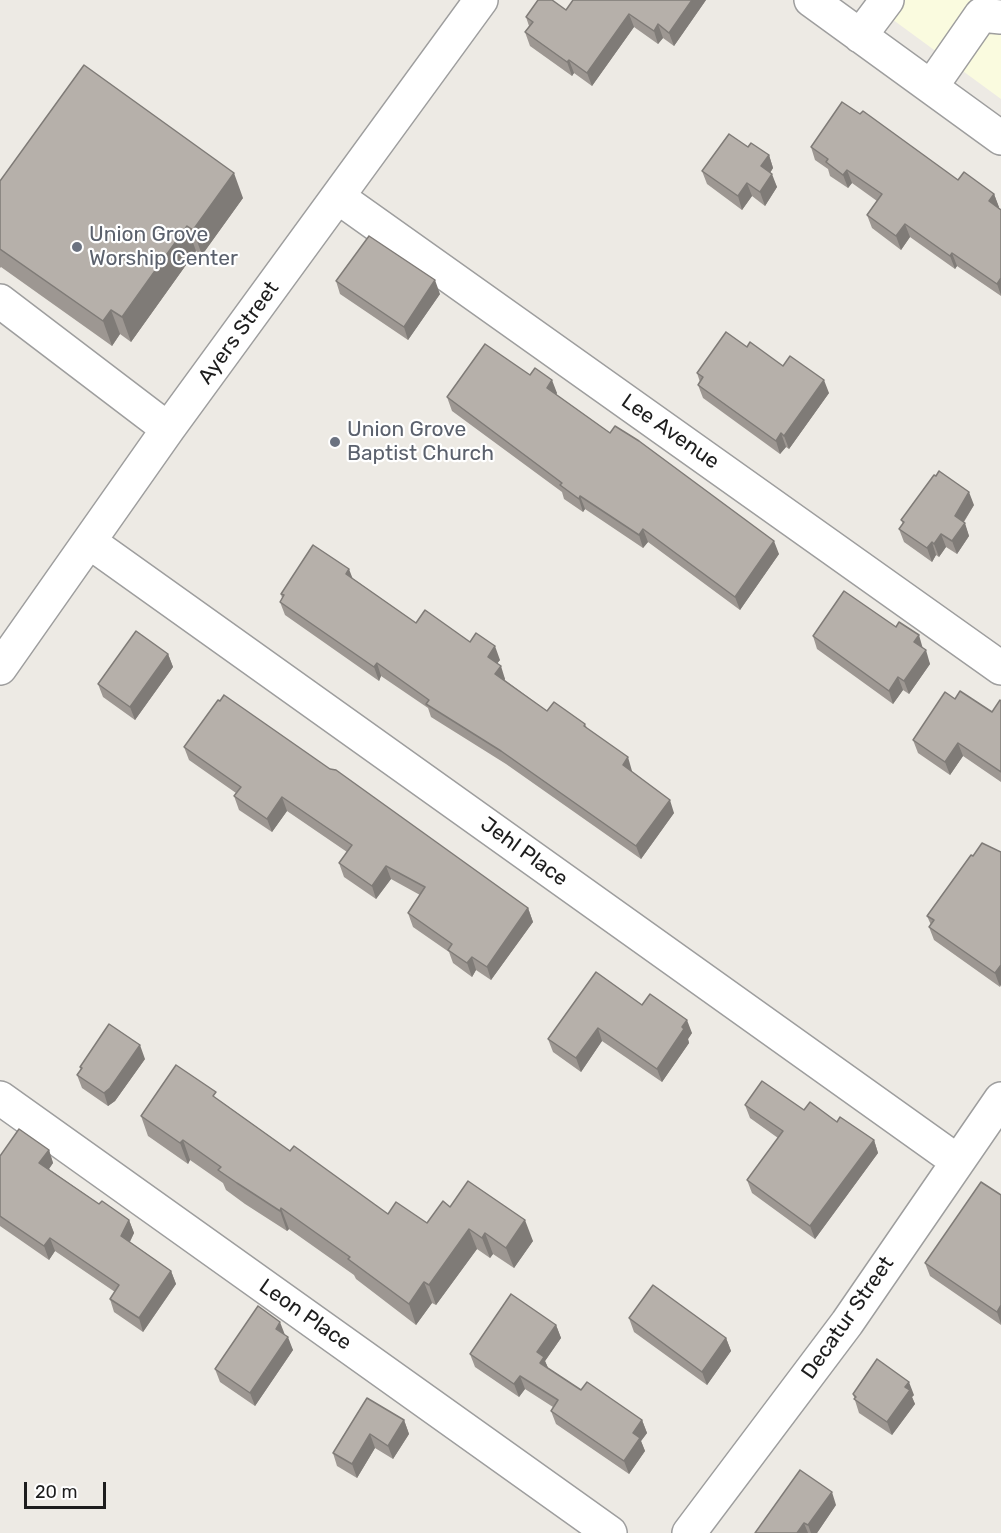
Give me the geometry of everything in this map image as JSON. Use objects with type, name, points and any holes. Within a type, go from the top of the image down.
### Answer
[{"type":"street","name":"Ayers Street","points":[[0,668],[91,543],[168,429],[481,0]]},
{"type":"street","points":[[811,0],[1001,138]]},
{"type":"street","points":[[860,36],[887,0]]},
{"type":"street","points":[[980,0],[1001,16]]},
{"type":"street","points":[[931,87],[981,15],[1001,16]]},
{"type":"street","name":"Lee Avenue","points":[[338,196],[1001,668]]},
{"type":"street","points":[[0,301],[168,429]]},
{"type":"street","name":"Jehl Place","points":[[91,543],[957,1161]]},
{"type":"street","name":"Leon Place","points":[[0,1098],[610,1533]]},
{"type":"street","name":"Decatur Street","points":[[689,1533],[847,1323],[1001,1100]]},
{"type":"shaded area","points":[[866,0],[1001,0],[1001,99]]},
{"type":"building","points":[[538,0],[552,0],[566,10],[573,0],[692,0],[669,33],[658,24],[654,31],[629,14],[587,73],[569,60],[567,62],[525,32],[533,22],[526,17]]},
{"type":"building","points":[[84,65],[234,173],[193,230],[187,226],[122,317],[111,310],[103,321],[0,249],[0,181]]},
{"type":"building","points":[[842,102],[860,114],[863,111],[958,180],[964,172],[994,194],[989,201],[1001,210],[1001,278],[997,284],[952,253],[950,256],[905,224],[896,236],[867,215],[882,194],[847,170],[843,175],[826,162],[828,159],[811,147]]},
{"type":"building","points":[[729,134],[748,147],[751,143],[769,155],[761,166],[772,174],[760,192],[747,183],[738,196],[702,171]]},
{"type":"building","points":[[369,236],[435,280],[404,327],[336,281]]},
{"type":"building","points":[[726,332],[747,347],[750,342],[783,366],[790,356],[824,380],[784,436],[781,433],[776,441],[698,385],[703,377],[697,373]]},
{"type":"building","points":[[485,344],[530,375],[535,368],[552,380],[547,388],[610,433],[615,426],[639,441],[774,541],[735,597],[643,529],[639,535],[580,496],[579,499],[560,485],[562,483],[447,397]]},
{"type":"building","points":[[939,471],[969,492],[955,516],[965,523],[952,541],[941,534],[934,544],[932,542],[927,548],[899,529],[904,522],[901,520]]},
{"type":"building","points":[[313,545],[349,569],[346,574],[416,623],[425,610],[470,642],[476,633],[495,646],[488,657],[501,666],[495,674],[547,711],[554,702],[628,757],[623,765],[670,800],[636,846],[501,751],[426,704],[429,700],[377,663],[374,667],[280,602],[284,595],[281,594]]},
{"type":"building","points":[[844,591],[896,627],[899,622],[919,635],[914,642],[926,650],[904,681],[898,677],[889,691],[813,636]]},
{"type":"building","points":[[136,631],[168,654],[130,707],[98,684]]},
{"type":"building","points":[[960,691],[992,712],[1001,701],[1001,772],[958,743],[945,762],[913,740],[945,692],[955,699]]},
{"type":"building","points":[[224,695],[330,769],[336,770],[528,908],[487,967],[472,957],[467,963],[448,950],[452,944],[408,913],[425,887],[386,866],[372,886],[339,863],[352,845],[282,797],[267,819],[234,796],[241,787],[184,747]]},
{"type":"building","points":[[982,843],[1001,852],[1001,965],[995,973],[929,927],[934,920],[927,916]]},
{"type":"building","points":[[596,972],[642,1005],[650,994],[687,1020],[682,1027],[684,1029],[657,1069],[598,1028],[576,1058],[548,1039]]},
{"type":"building","points":[[109,1024],[140,1045],[104,1093],[77,1075]]},
{"type":"building","points":[[176,1065],[216,1092],[213,1096],[290,1151],[294,1146],[388,1214],[396,1202],[427,1223],[443,1201],[450,1207],[468,1181],[525,1220],[506,1248],[485,1233],[482,1238],[469,1229],[429,1285],[424,1282],[409,1304],[348,1259],[350,1257],[281,1208],[280,1211],[237,1183],[218,1170],[221,1167],[183,1140],[180,1143],[141,1116]]},
{"type":"building","points":[[762,1081],[804,1110],[810,1102],[837,1122],[840,1117],[874,1140],[810,1226],[747,1180],[783,1131],[745,1105]]},
{"type":"building","points":[[19,1129],[49,1150],[39,1163],[99,1204],[102,1201],[129,1220],[121,1236],[171,1271],[139,1318],[110,1299],[119,1285],[50,1238],[44,1246],[0,1216],[0,1156]]},
{"type":"building","points":[[981,1182],[1001,1195],[1001,1305],[997,1312],[925,1263]]},
{"type":"building","points":[[653,1285],[726,1338],[702,1372],[629,1318]]},
{"type":"building","points":[[511,1294],[556,1325],[537,1352],[544,1357],[540,1363],[581,1390],[587,1382],[642,1420],[633,1433],[640,1438],[624,1461],[551,1411],[558,1400],[520,1376],[514,1384],[470,1354]]},
{"type":"building","points":[[258,1306],[280,1322],[276,1329],[288,1337],[250,1393],[215,1369]]},
{"type":"building","points":[[877,1359],[909,1382],[905,1387],[910,1390],[887,1422],[854,1399],[856,1397],[853,1394]]},
{"type":"building","points":[[367,1398],[404,1420],[388,1446],[370,1434],[352,1464],[333,1453]]},
{"type":"building","points":[[800,1470],[832,1492],[808,1525],[804,1523],[797,1533],[755,1533]]},
{"type":"place","name":"Union Grove Worship Center","points":[[77,247]]},
{"type":"place","name":"Union Grove Baptist Church","points":[[335,442]]}]
